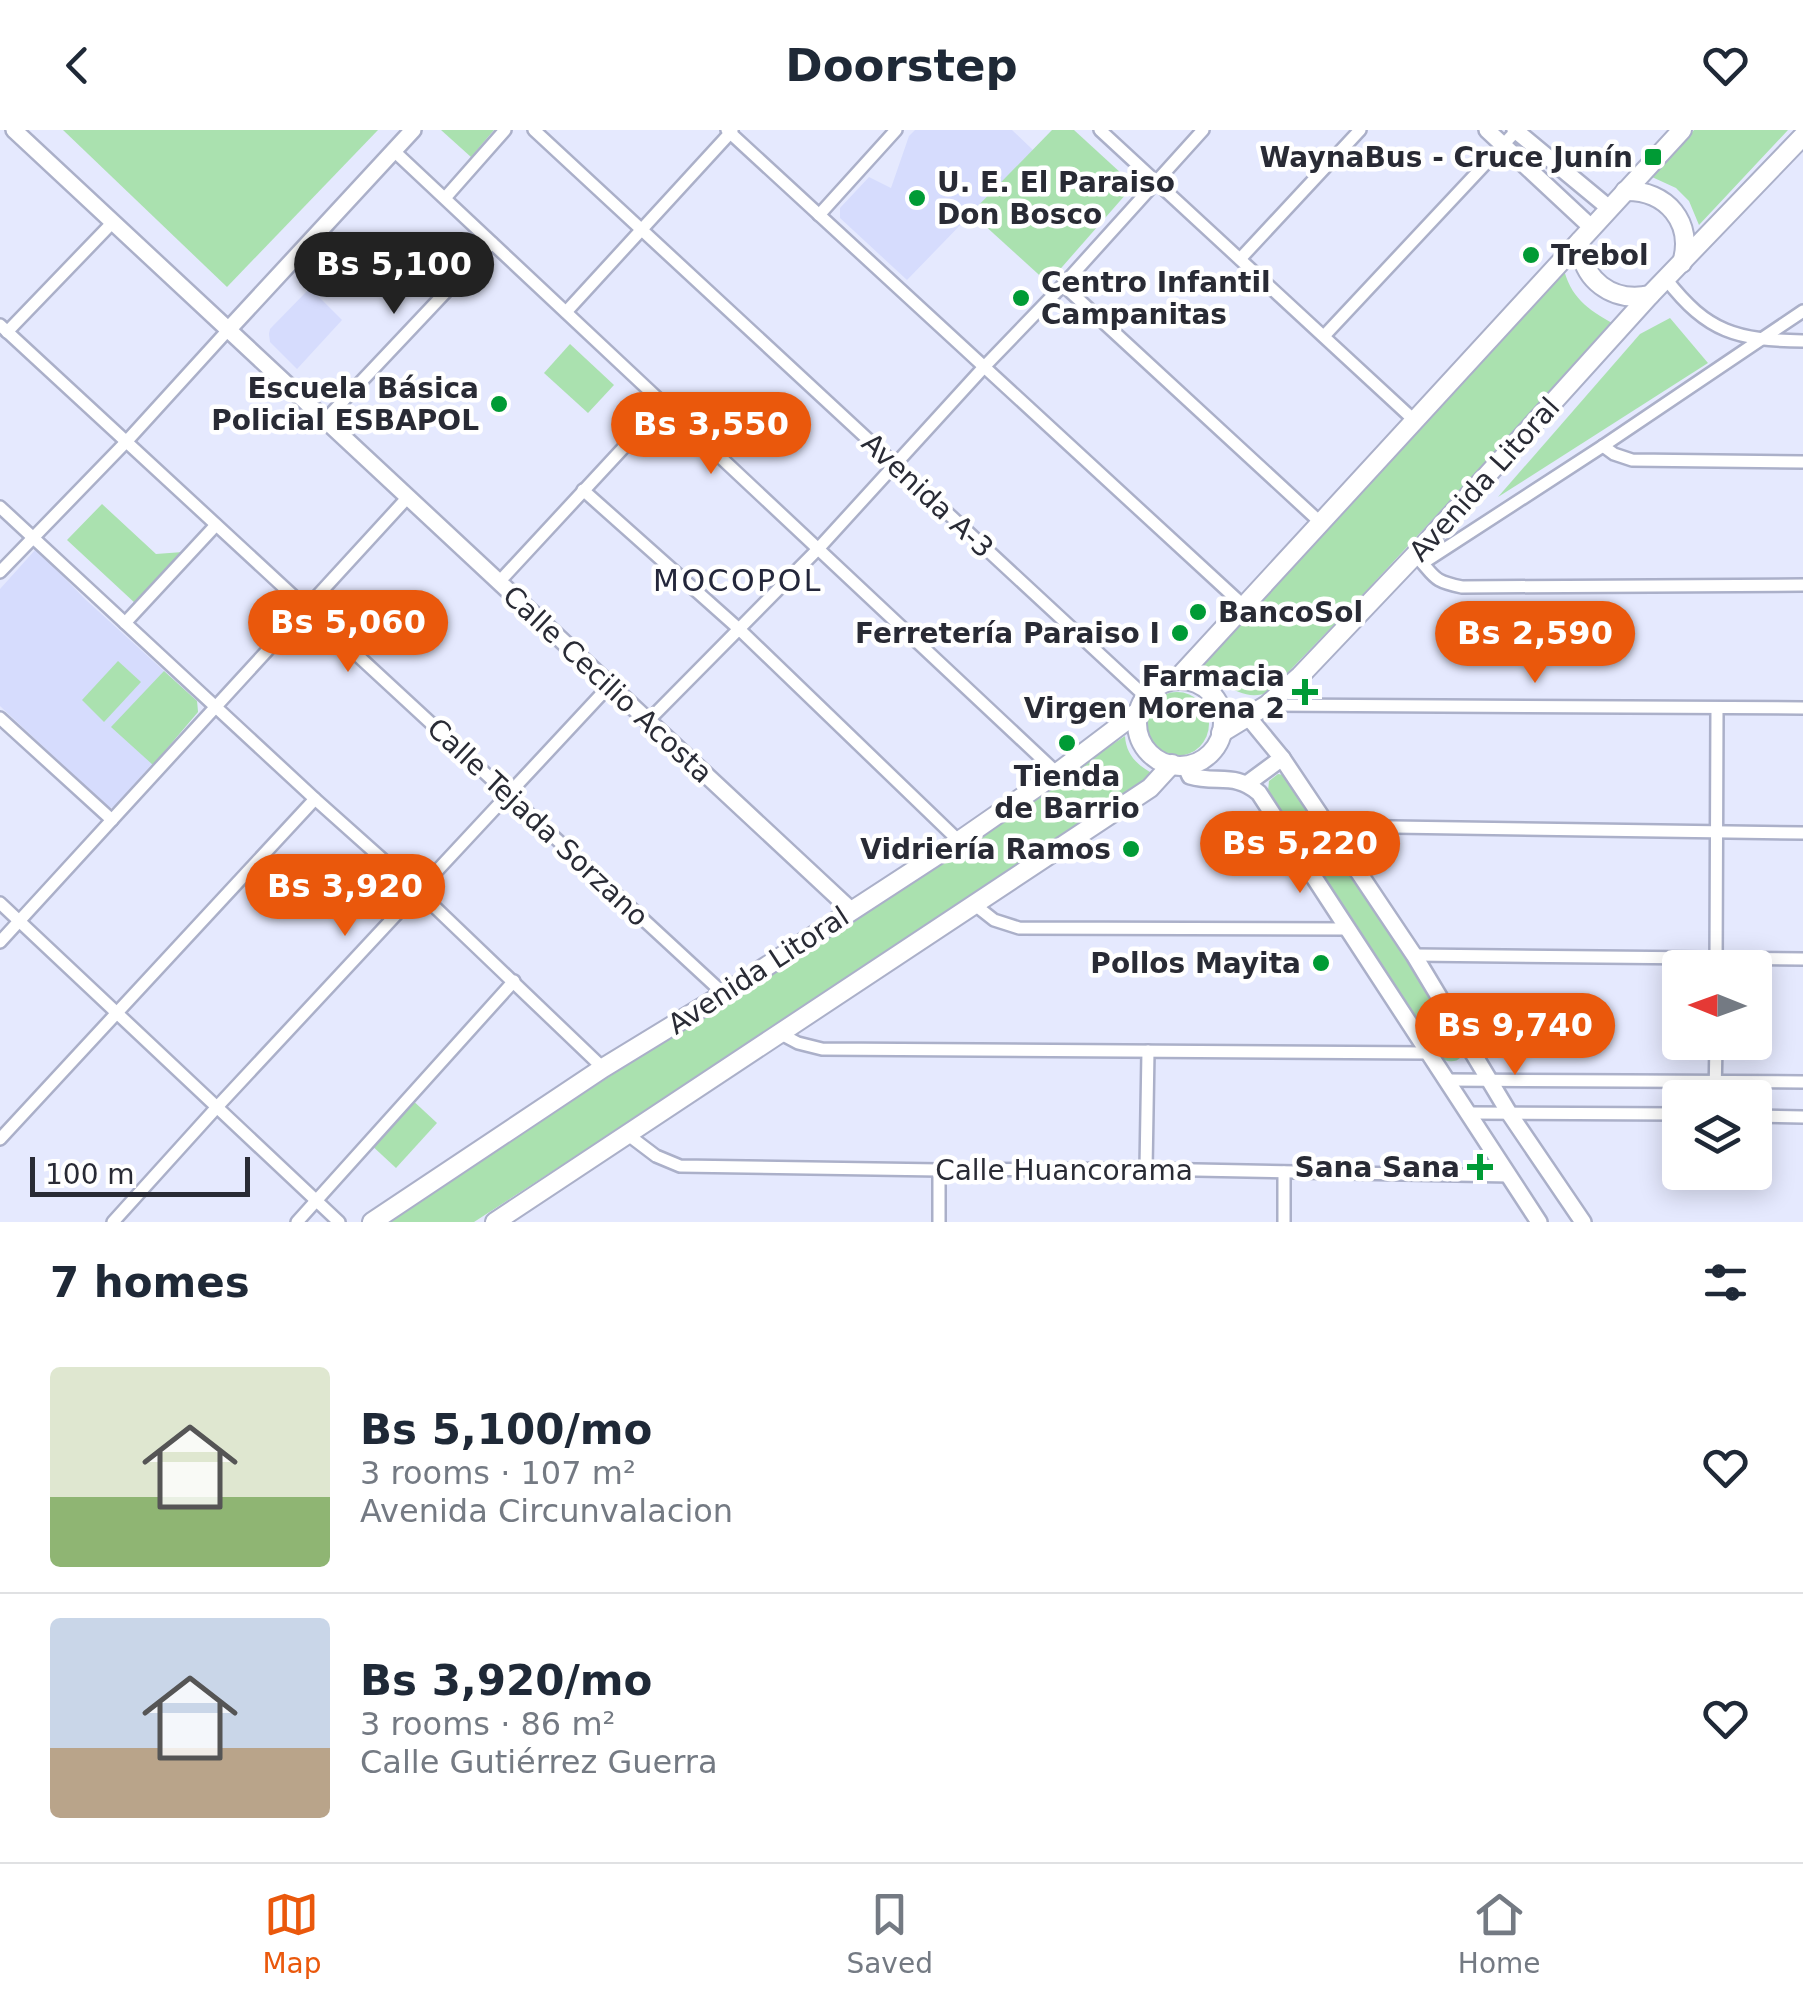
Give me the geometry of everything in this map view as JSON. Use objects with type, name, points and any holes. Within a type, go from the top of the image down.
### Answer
[{"type":"main road","points":[[1176,680],[1682,130]]},
{"type":"main road","points":[[1586,234],[1581,256],[1600,286],[1620,296],[1650,294],[1803,136]]},
{"type":"main road","points":[[1626,191],[1654,195],[1676,214],[1686,241],[1682,264]]},
{"type":"main road","name":"Avenida Litoral","points":[[1221,733],[1267,706],[1419,559],[1650,294]]},
{"type":"main road","points":[[495,1222],[1150,788],[1178,765],[1198,761],[1210,753],[1221,733],[1219,705],[1204,687],[1176,680],[1160,685],[1143,704],[1138,728],[1145,747],[1157,758],[1178,765]]},
{"type":"main road","name":"Avenida Litoral","points":[[372,1222],[603,1068],[959,841],[1057,774],[1143,704]]},
{"type":"street","name":"Calle Cecilio Acosta","points":[[14,130],[852,910]]},
{"type":"street","points":[[0,572],[126,442],[414,130]]},
{"type":"street","points":[[445,198],[505,130]]},
{"type":"street","name":"Avenida A-3","points":[[534,130],[896,465],[1143,704]]},
{"type":"street","points":[[819,215],[896,130]]},
{"type":"street","points":[[1100,130],[1415,420]]},
{"type":"street","points":[[648,720],[818,549],[1204,130]]},
{"type":"street","points":[[1240,259],[1360,130]]},
{"type":"street","points":[[1487,130],[1586,234]]},
{"type":"street","points":[[1324,336],[1516,130],[1609,208]]},
{"type":"street","points":[[566,312],[730,131],[1244,606]]},
{"type":"street","points":[[394,150],[1057,774]]},
{"type":"street","points":[[4,328],[112,222]]},
{"type":"street","points":[[325,420],[492,243]]},
{"type":"street","points":[[1666,278],[1680,297],[1717,326],[1760,340],[1803,341]]},
{"type":"street","points":[[1064,285],[1321,523]]},
{"type":"street","points":[[1803,310],[1603,446],[1419,559],[1430,575],[1444,583],[1462,586],[1803,585]]},
{"type":"street","name":"Calle Tejada Sorzano","points":[[4,328],[724,994]]},
{"type":"street","points":[[499,582],[664,404]]},
{"type":"street","points":[[1603,446],[1632,460],[1803,462]]},
{"type":"street","points":[[583,490],[739,629],[959,841]]},
{"type":"street","points":[[0,942],[408,497]]},
{"type":"street","points":[[0,507],[418,891],[603,1068]]},
{"type":"street","points":[[125,623],[216,525]]},
{"type":"street","points":[[113,1222],[610,685]]},
{"type":"street","points":[[1219,705],[1249,718],[1282,758],[1414,955],[1509,1113],[1583,1222]]},
{"type":"street","points":[[1267,706],[1803,708]]},
{"type":"street","points":[[1716,950],[1717,708]]},
{"type":"street","points":[[0,718],[112,820]]},
{"type":"street","points":[[1248,783],[1282,758]]},
{"type":"street","points":[[1178,765],[1198,779],[1226,778],[1248,783],[1259,794],[1540,1222]]},
{"type":"street","points":[[0,1139],[315,799]]},
{"type":"street","points":[[1328,826],[1803,833]]},
{"type":"street","points":[[0,903],[339,1222]]},
{"type":"street","points":[[975,905],[994,920],[1020,928],[1348,929]]},
{"type":"street","points":[[1414,955],[1662,962]]},
{"type":"street","points":[[1772,960],[1803,959]]},
{"type":"street","points":[[297,1222],[514,981]]},
{"type":"street","points":[[781,1034],[822,1049],[1428,1054]]},
{"type":"street","points":[[1146,1169],[1148,1052]]},
{"type":"street","points":[[1447,1080],[1662,1081]]},
{"type":"street","points":[[1772,1082],[1803,1082]]},
{"type":"street","points":[[1469,1113],[1662,1114]]},
{"type":"street","points":[[1772,1116],[1803,1117]]},
{"type":"street","name":"Calle Huancorama","points":[[627,1134],[656,1156],[680,1166],[1510,1176]]},
{"type":"street","points":[[939,1170],[939,1222]]},
{"type":"street","points":[[1284,1172],[1284,1222]]},
{"type":"shaded area","name":"U. E. El Paraiso Don Bosco","points":[[915,130],[1012,130],[1033,150],[907,280],[840,218],[840,208],[869,177],[891,188],[909,136]]},
{"type":"shaded area","points":[[310,288],[342,320],[297,369],[270,342],[269,334]]},
{"type":"shaded area","points":[[36,549],[197,701],[198,712],[114,807],[109,808],[0,706],[0,589]]},
{"type":"green space","points":[[63,130],[378,130],[227,287]]},
{"type":"green space","points":[[441,130],[494,130],[471,157]]},
{"type":"green space","points":[[1052,130],[1074,130],[1134,185],[1048,283],[971,213]]},
{"type":"green space","points":[[1694,130],[1788,130],[1699,225],[1689,201],[1676,188],[1652,177]]},
{"type":"green space","points":[[1563,266],[1581,301],[1614,324],[1269,692],[1240,692],[1197,665]]},
{"type":"green space","points":[[1670,318],[1708,363],[1498,497],[1640,334]]},
{"type":"green space","points":[[570,344],[614,385],[588,413],[544,373]]},
{"type":"green space","points":[[102,504],[156,554],[183,552],[136,604],[67,540]]},
{"type":"green space","points":[[118,661],[141,682],[104,722],[82,700]]},
{"type":"green space","points":[[164,671],[197,701],[198,712],[153,765],[111,727]]},
{"type":"green space","points":[[1177,692],[1200,701],[1209,724],[1200,747],[1177,756],[1154,747],[1145,724],[1154,701]]},
{"type":"green space","points":[[1125,736],[1134,759],[1154,774],[638,1116],[474,1222],[384,1222],[784,964]]},
{"type":"green space","points":[[1278,774],[1284,775],[1464,1047],[1458,1060],[1444,1060],[1268,791],[1269,781]]},
{"type":"green space","points":[[409,1097],[437,1123],[396,1168],[368,1142]]},
{"type":"place","name":"WaynaBus - Cruce Junín","points":[[1653,157]]},
{"type":"place","name":"U. E. El Paraiso Don Bosco","points":[[917,198]]},
{"type":"place","name":"Trebol","points":[[1531,255]]},
{"type":"place","name":"Centro Infantil Campanitas","points":[[1021,298]]},
{"type":"place","name":"Escuela Básica Policial ESBAPOL","points":[[499,404]]},
{"type":"place","name":"BancoSol","points":[[1198,612]]},
{"type":"place","name":"Ferretería Paraiso I","points":[[1180,633]]},
{"type":"place","name":"Farmacia Virgen Morena 2","points":[[1305,692]]},
{"type":"place","name":"Tienda de Barrio","points":[[1067,743]]},
{"type":"place","name":"Vidriería Ramos","points":[[1131,849]]},
{"type":"place","name":"Pollos Mayita","points":[[1321,963]]},
{"type":"place","name":"Sana Sana","points":[[1480,1167]]},
{"type":"district","name":"MOCOPOL","points":[[738,581]]}]
